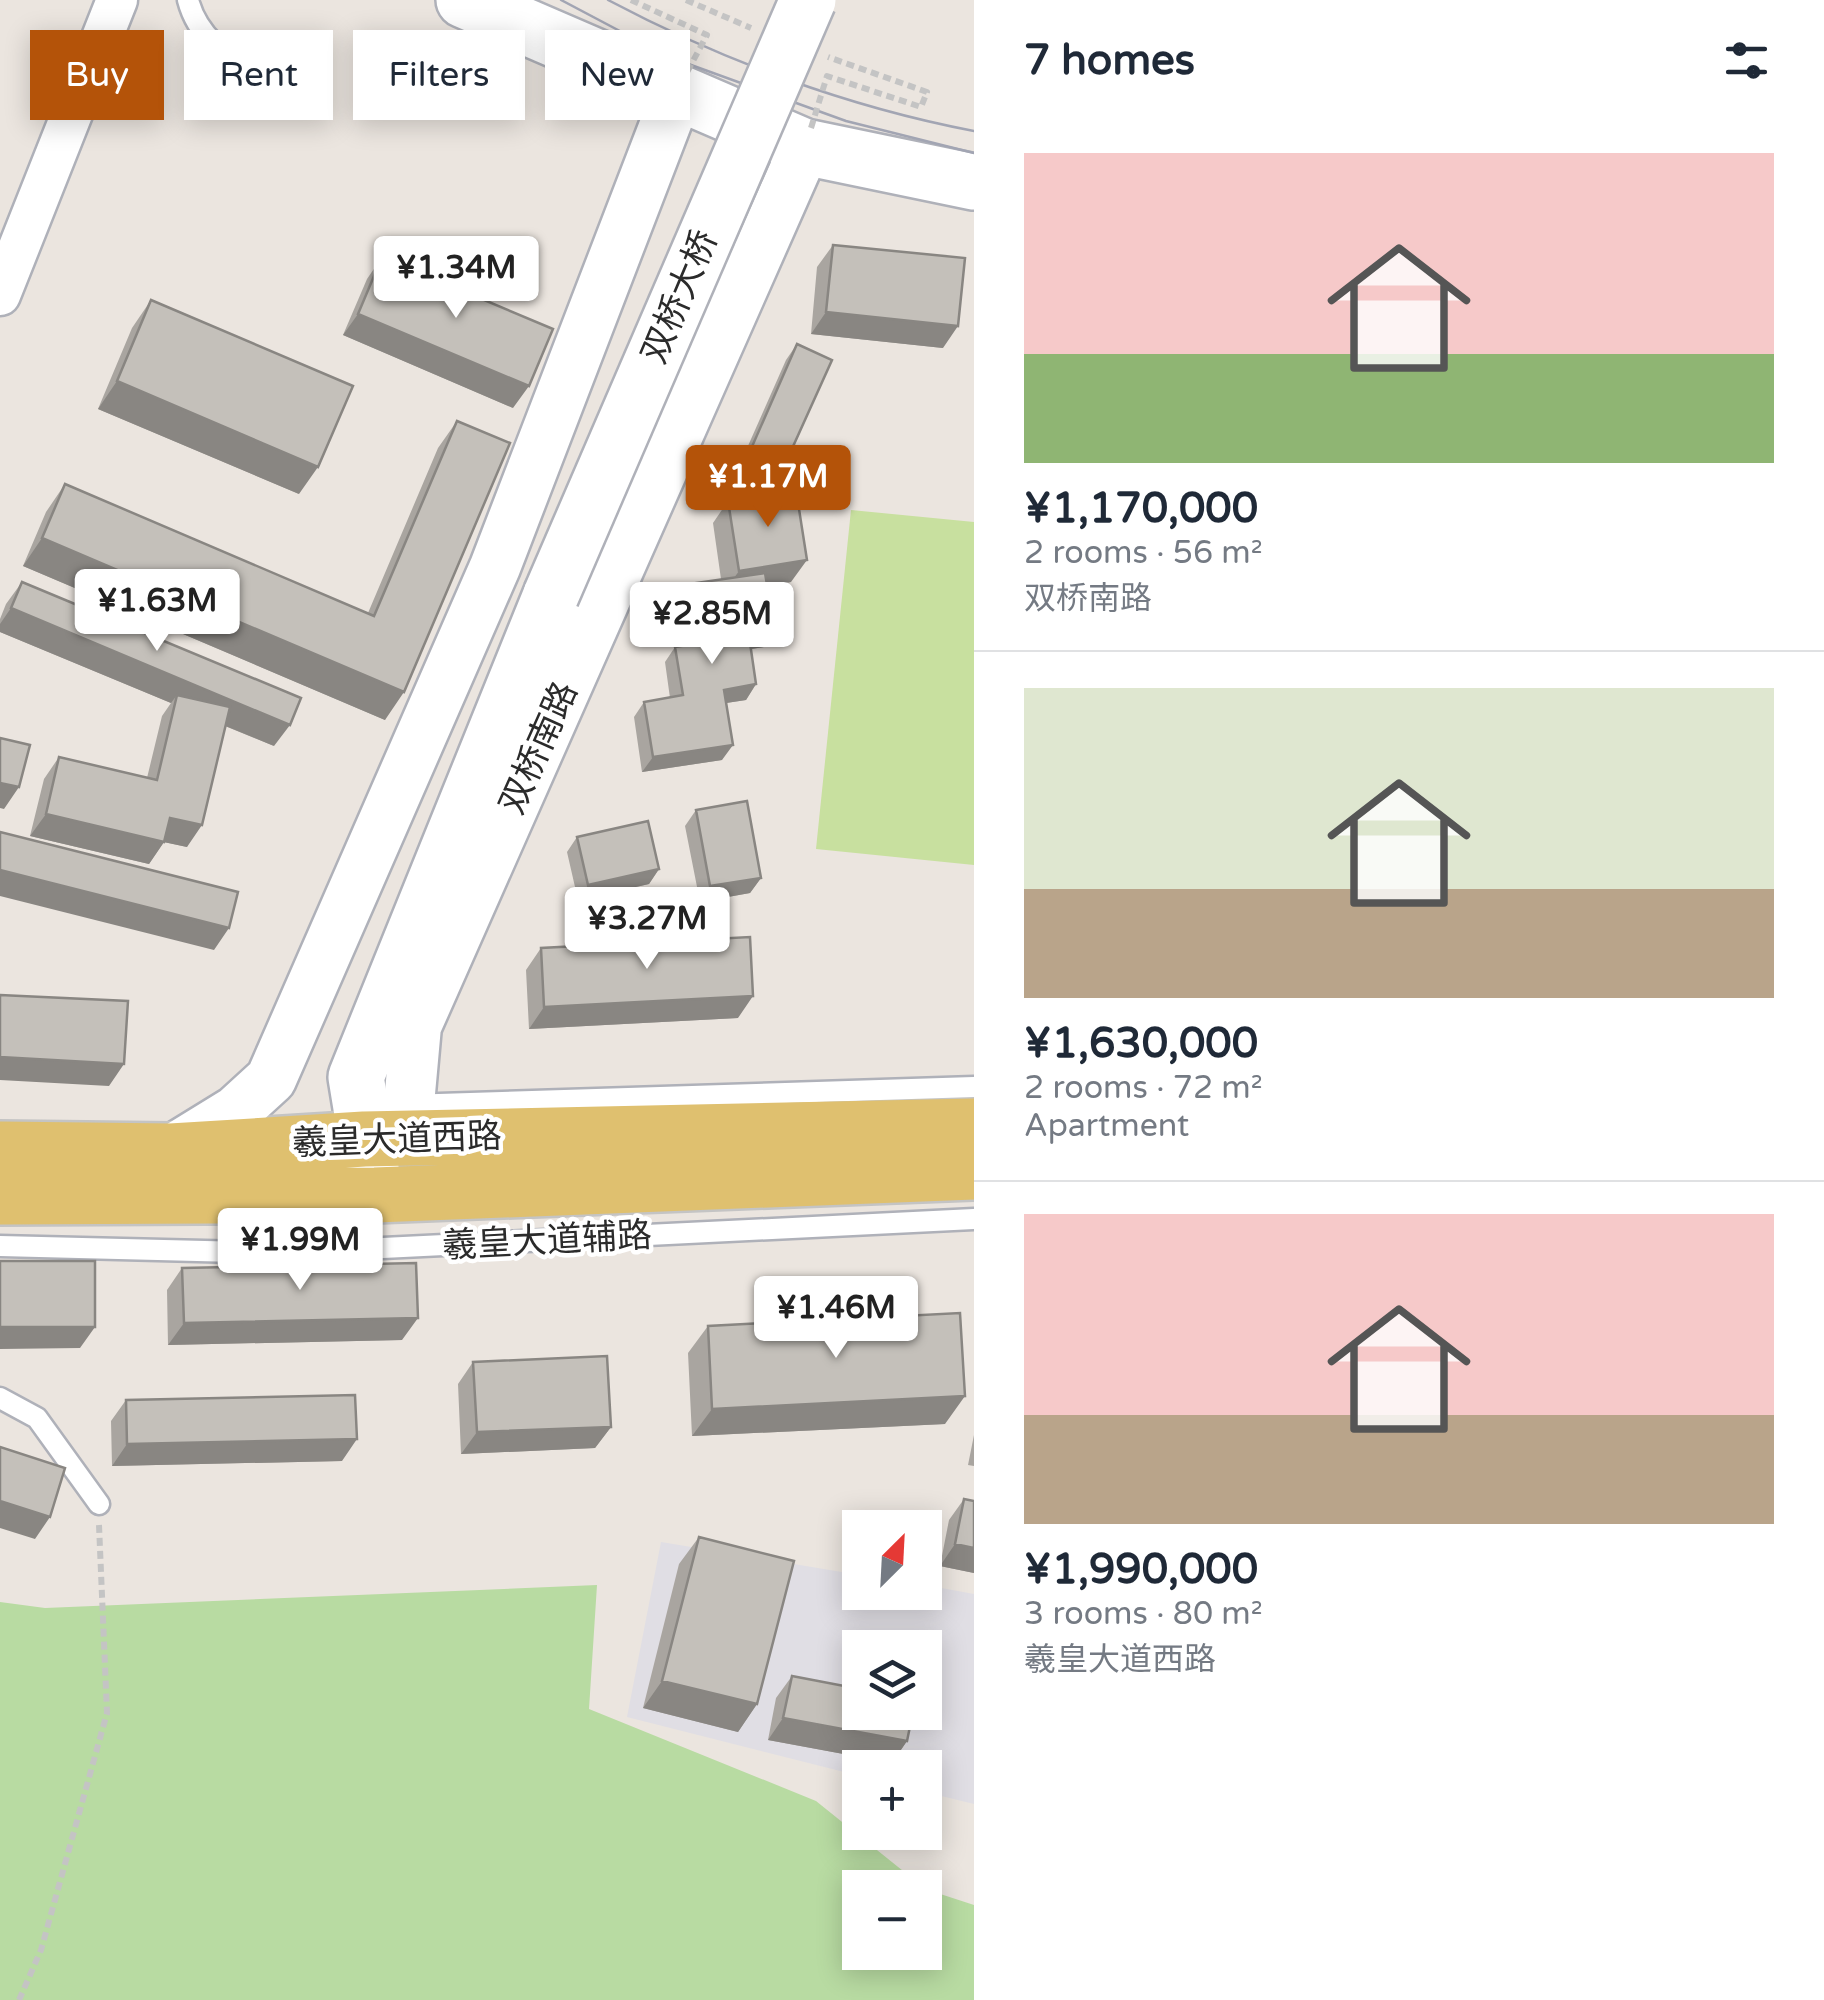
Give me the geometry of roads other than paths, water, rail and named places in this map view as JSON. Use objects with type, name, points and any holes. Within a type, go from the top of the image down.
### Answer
[{"type":"main road","points":[[464,0],[545,31]]},
{"type":"main road","name":"双桥大桥","points":[[375,1194],[395,1127],[356,1077],[552,594],[799,22]]},
{"type":"main road","points":[[690,87],[808,137],[974,182]]},
{"type":"main road","name":"羲皇大道西路","points":[[0,1149],[171,1152],[395,1127],[974,1126]]},
{"type":"main road","name":"羲皇大道西路","points":[[0,1197],[375,1194],[974,1172]]},
{"type":"street","points":[[0,296],[117,0]]},
{"type":"street","points":[[171,1152],[236,1111],[272,1079],[495,566],[668,120]]},
{"type":"street","name":"双桥南路","points":[[395,1127],[416,1026],[808,137]]},
{"type":"lane","points":[[188,0],[202,30]]},
{"type":"lane","points":[[395,1127],[974,1087]]},
{"type":"lane","name":"羲皇大道辅路","points":[[0,1246],[281,1253],[974,1218]]},
{"type":"lane","points":[[0,1398],[38,1418],[98,1504]]},
{"type":"tram line","points":[[561,0],[669,57],[846,121],[974,153]]},
{"type":"tram line","points":[[608,0],[695,42],[786,79],[880,109],[974,131]]}]
